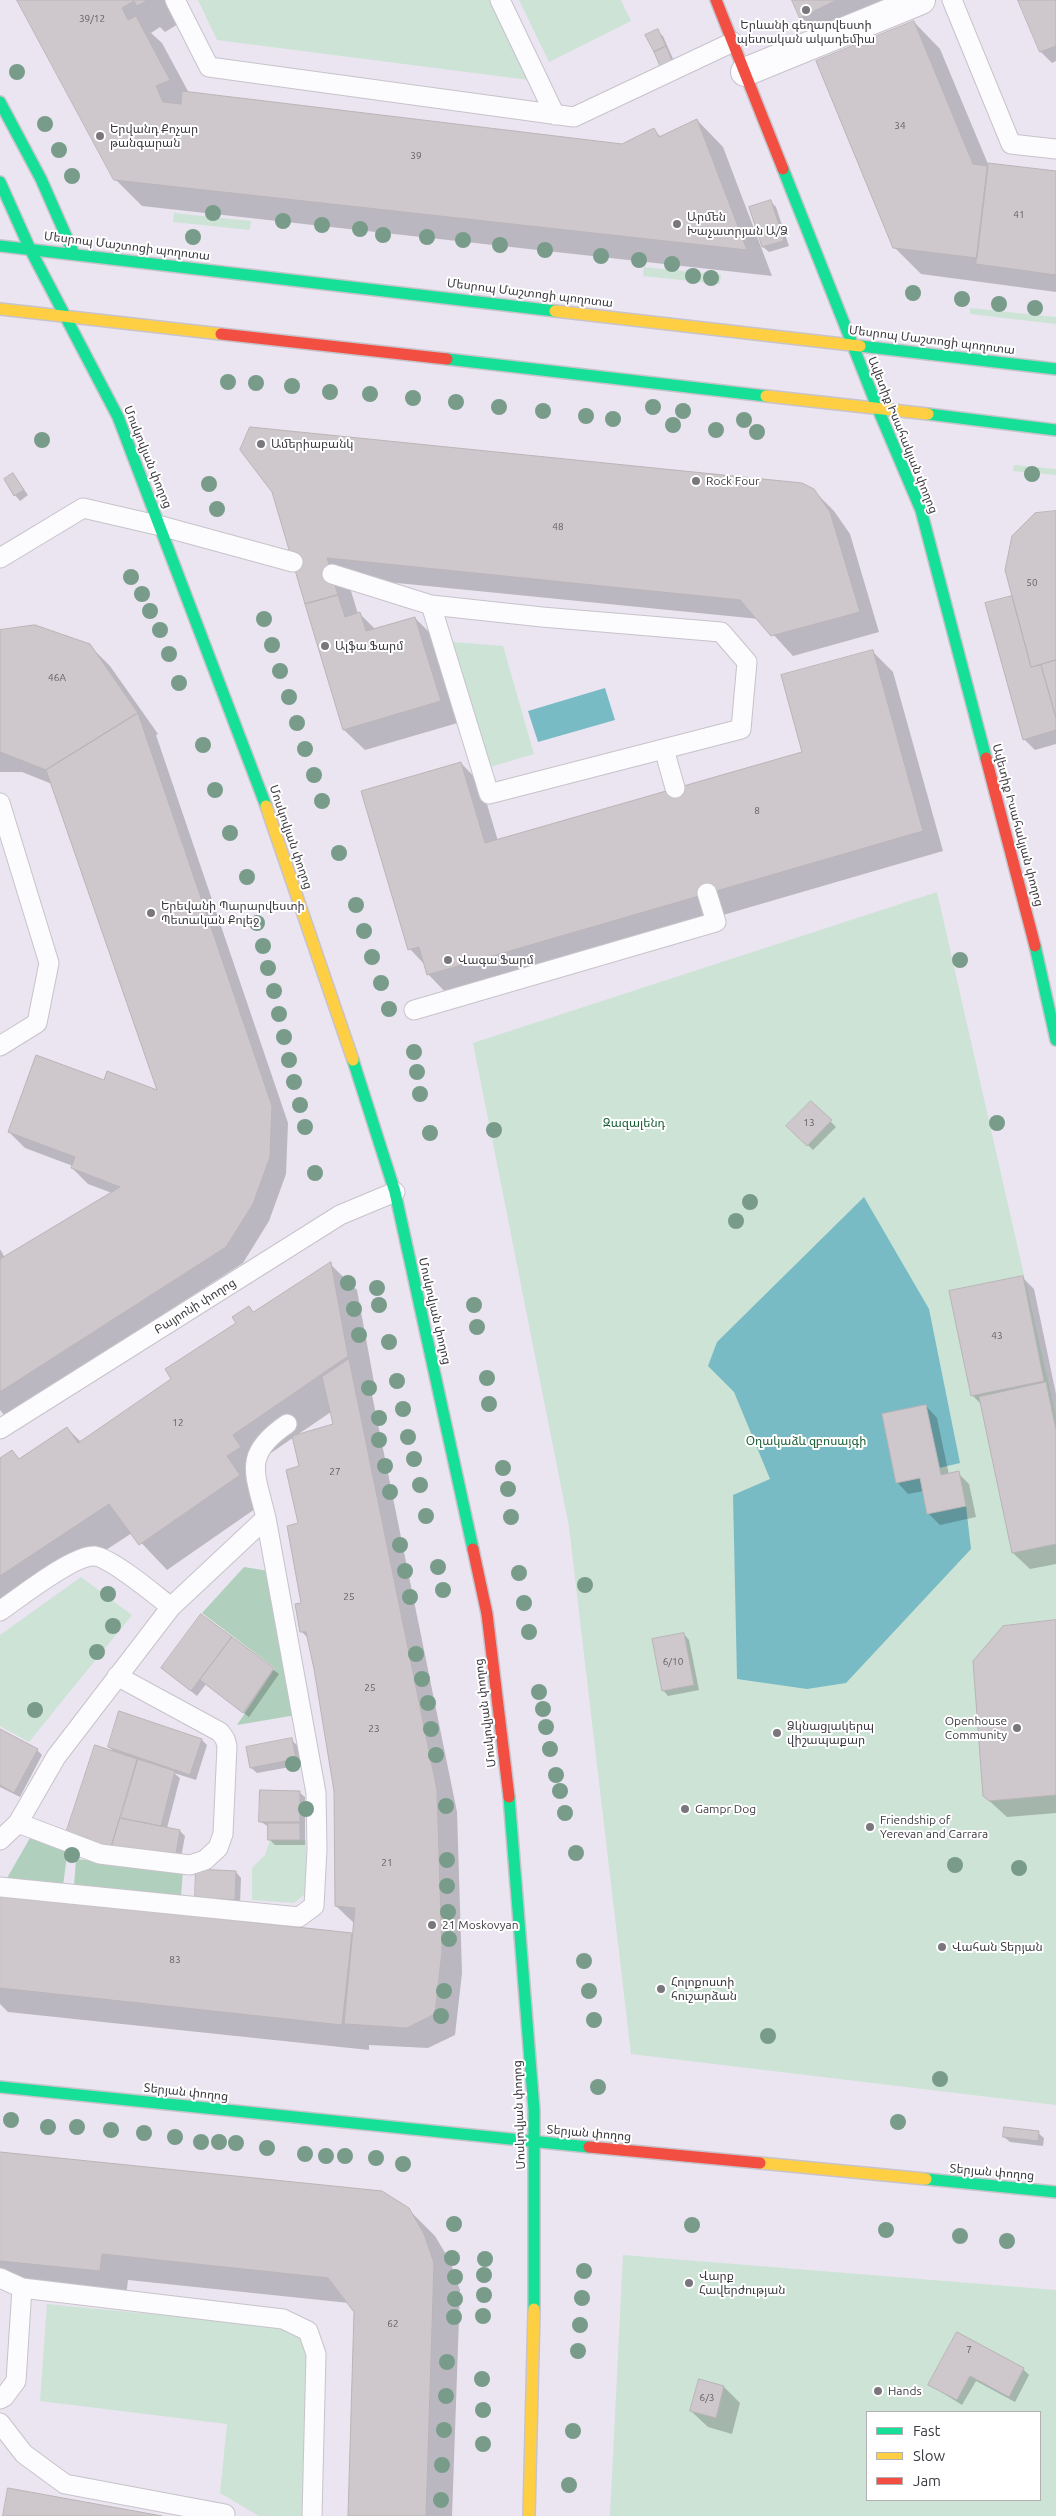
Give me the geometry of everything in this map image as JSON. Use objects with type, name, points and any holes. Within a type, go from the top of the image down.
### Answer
[{"type":"main road","name":"Ավետիք Իսահակյան փողոց","points":[[716,0],[878,409],[921,510],[1048,966],[1056,1040]]},
{"type":"main road","points":[[0,102],[41,179],[74,254]]},
{"type":"main road","name":"Մոսկովյան փողոց","points":[[0,182],[30,249],[118,417],[161,526],[226,704],[250,761],[344,1032],[395,1192],[487,1614],[514,1837],[530,2028],[534,2142],[529,2516]]},
{"type":"main road","name":"Մեսրոպ Մաշտոցի պողոտա","points":[[0,246],[1056,369]]},
{"type":"main road","points":[[0,309],[1056,430]]},
{"type":"main road","name":"Տերյան փողոց","points":[[0,2087],[534,2142],[1056,2192]]},
{"type":"street","points":[[745,72],[921,0]]},
{"type":"lane","points":[[175,0],[209,67],[574,117],[677,61],[733,42]]},
{"type":"lane","points":[[500,0],[555,115]]},
{"type":"lane","points":[[952,0],[1011,144],[1056,149]]},
{"type":"lane","points":[[0,558],[83,508],[161,526],[292,562]]},
{"type":"lane","points":[[332,574],[431,605],[542,618],[721,632],[747,662],[742,729],[489,794],[431,605]]},
{"type":"lane","points":[[664,749],[675,788]]},
{"type":"lane","points":[[0,803],[49,963],[37,1023],[0,1046]]},
{"type":"lane","points":[[414,1010],[716,922],[707,893]]},
{"type":"lane","name":"Բայրոնի փողոց","points":[[0,1429],[340,1216],[395,1192]]},
{"type":"lane","points":[[0,1887],[299,1916],[314,1906],[317,1849],[316,1793],[266,1518],[254,1468],[258,1450],[270,1436],[287,1424]]},
{"type":"lane","points":[[0,1840],[18,1822],[56,1757],[171,1607],[266,1518]]},
{"type":"lane","points":[[0,1611],[76,1560],[95,1556],[112,1564],[171,1607]]},
{"type":"lane","points":[[18,1822],[100,1854],[190,1865],[205,1860],[218,1848],[223,1834],[228,1746],[225,1739],[220,1732],[117,1676]]},
{"type":"lane","points":[[0,2278],[22,2288],[283,2319],[308,2330],[316,2354],[312,2516]]},
{"type":"lane","points":[[0,2399],[4,2397],[16,2381],[22,2288]]},
{"type":"lane","points":[[0,2423],[24,2454],[65,2484],[225,2514]]},
{"type":"green space","points":[[198,0],[490,0],[529,80],[217,40]]},
{"type":"green space","points":[[519,0],[621,0],[631,21],[549,62]]},
{"type":"green space","points":[[174,213],[251,221],[250,230],[173,222]]},
{"type":"green space","points":[[644,267],[721,275],[720,284],[643,276]]},
{"type":"green space","points":[[970,308],[1056,317],[1056,324],[970,314]]},
{"type":"green space","points":[[1014,465],[1056,469],[1056,475],[1013,471]]},
{"type":"green space","points":[[453,642],[503,646],[534,754],[490,767]]},
{"type":"green space","name":"Օղակաձև զբոսայգի","points":[[937,892],[1056,1416],[1056,2105],[631,2054],[569,1527],[473,1043]]},
{"type":"green space","points":[[244,1567],[269,1571],[296,1715],[237,1725],[275,1668],[202,1613]]},
{"type":"green space","points":[[81,1577],[132,1615],[29,1742],[0,1726],[0,1635]]},
{"type":"green space","points":[[30,1838],[68,1847],[63,1886],[7,1878]]},
{"type":"green space","points":[[270,1840],[306,1840],[306,1893],[294,1903],[252,1900],[252,1868],[265,1855]]},
{"type":"green space","points":[[76,1859],[183,1870],[181,1896],[74,1886]]},
{"type":"green space","points":[[623,2255],[1056,2290],[1056,2516],[610,2516]]},
{"type":"green space","points":[[47,2304],[284,2327],[301,2335],[308,2353],[306,2516],[259,2516],[220,2493],[227,2424],[40,2401]]},
{"type":"water","points":[[605,688],[615,720],[538,742],[528,711]]},
{"type":"water","points":[[864,1197],[929,1309],[960,1463],[939,1468],[926,1405],[882,1414],[896,1483],[920,1478],[927,1514],[966,1506],[971,1549],[846,1683],[807,1689],[737,1679],[733,1495],[770,1479],[734,1392],[708,1366],[717,1342]]},
{"type":"building","points":[[17,0],[148,0],[137,6],[134,1],[122,8],[128,20],[136,16],[170,80],[156,86],[163,102],[181,104],[182,91],[622,144],[654,128],[659,137],[697,119],[747,250],[114,180]]},
{"type":"building","name":"Երևանի գեղարվեստի պետական ակադեմիա","points":[[792,0],[837,0],[800,18]]},
{"type":"building","points":[[1018,0],[1056,0],[1056,46],[1040,52]]},
{"type":"building","points":[[914,21],[973,164],[988,166],[977,258],[893,248],[816,61]]},
{"type":"building","points":[[658,29],[666,46],[654,52],[645,35]]},
{"type":"building","points":[[666,46],[673,63],[660,66],[654,52]]},
{"type":"building","points":[[988,163],[1056,171],[1056,275],[976,264]]},
{"type":"building","points":[[771,200],[784,241],[762,247],[749,207]]},
{"type":"building","points":[[250,427],[802,483],[814,489],[830,512],[860,612],[771,636],[740,600],[327,558],[338,595],[305,604],[272,492],[240,450]]},
{"type":"building","points":[[13,473],[24,490],[14,496],[4,479]]},
{"type":"building","points":[[1056,511],[1056,660],[1031,667],[1005,570],[1012,536],[1035,513]]},
{"type":"building","points":[[338,595],[345,617],[360,612],[366,631],[415,617],[441,701],[343,730],[305,604]]},
{"type":"building","points":[[1012,596],[1031,667],[1041,665],[1056,718],[1056,730],[1023,740],[985,603]]},
{"type":"building","points":[[35,625],[90,644],[138,713],[46,770],[0,752],[0,630]]},
{"type":"building","points":[[873,650],[923,831],[427,975],[419,947],[408,950],[361,791],[461,762],[485,843],[802,752],[781,675]]},
{"type":"building","points":[[1056,660],[1056,718],[1041,665]]},
{"type":"building","name":"Երեվանի Պարարվեստի Պետական Քոլեջ","points":[[138,713],[272,1106],[270,1157],[253,1204],[226,1247],[0,1392],[0,1259],[120,1187],[71,1168],[75,1157],[8,1132],[36,1055],[104,1080],[107,1071],[157,1090],[46,770]]},
{"type":"building","points":[[811,1101],[832,1120],[807,1146],[786,1126]]},
{"type":"building","points":[[331,1262],[348,1356],[233,1435],[241,1447],[227,1456],[240,1475],[139,1545],[109,1504],[0,1576],[0,1458],[12,1450],[19,1459],[67,1427],[78,1443],[171,1379],[165,1369],[236,1323],[232,1317],[249,1306],[253,1312]]},
{"type":"building","points":[[1023,1276],[1044,1381],[971,1396],[949,1291]]},
{"type":"building","points":[[349,1359],[437,1790],[442,1951],[435,2014],[407,2028],[344,2024],[355,1908],[335,1906],[334,1791],[314,1669],[306,1632],[300,1632],[295,1604],[301,1603],[287,1526],[298,1523],[286,1470],[299,1466],[292,1436],[333,1424],[322,1377]]},
{"type":"building","points":[[1046,1382],[1056,1430],[1056,1544],[1012,1553],[979,1397]]},
{"type":"building","points":[[926,1405],[941,1475],[959,1471],[966,1506],[927,1514],[920,1478],[896,1483],[882,1414]]},
{"type":"building","points":[[201,1614],[232,1637],[191,1691],[161,1668]]},
{"type":"building","name":"Openhouse Community","points":[[1056,1620],[1056,1795],[989,1801],[983,1796],[973,1661],[1003,1626]]},
{"type":"building","points":[[684,1633],[694,1685],[662,1691],[652,1639]]},
{"type":"building","points":[[232,1637],[274,1668],[243,1713],[200,1680]]},
{"type":"building","points":[[119,1711],[202,1739],[190,1775],[108,1747]]},
{"type":"building","points":[[0,1729],[38,1749],[14,1793],[0,1785]]},
{"type":"building","points":[[292,1738],[296,1759],[250,1768],[246,1747]]},
{"type":"building","points":[[95,1745],[137,1759],[111,1847],[66,1833]]},
{"type":"building","points":[[138,1759],[175,1771],[161,1826],[121,1818]]},
{"type":"building","points":[[260,1790],[300,1791],[300,1822],[259,1822]]},
{"type":"building","points":[[120,1818],[180,1830],[175,1859],[111,1849]]},
{"type":"building","points":[[268,1823],[300,1823],[300,1840],[268,1840]]},
{"type":"building","points":[[196,1869],[236,1871],[235,1900],[195,1897]]},
{"type":"building","points":[[0,1895],[352,1933],[342,2025],[0,1988]]},
{"type":"building","points":[[1004,2127],[1039,2131],[1038,2141],[1003,2137]]},
{"type":"building","points":[[0,2152],[382,2191],[409,2208],[424,2234],[434,2263],[426,2516],[348,2516],[354,2312],[328,2278],[102,2254],[100,2271],[0,2261]]},
{"type":"building","points":[[957,2332],[1024,2368],[1009,2397],[970,2376],[957,2400],[928,2385]]},
{"type":"building","points":[[699,2379],[724,2386],[716,2418],[690,2411]]},
{"type":"building","points":[[8,2488],[162,2516],[3,2516]]},
{"type":"traffic: fast","points":[[0,102],[41,179],[74,254]]},
{"type":"traffic: fast","points":[[783,169],[878,409],[921,510],[986,758]]},
{"type":"traffic: fast","points":[[0,182],[30,249],[118,417],[266,806]]},
{"type":"traffic: fast","points":[[0,246],[555,311]]},
{"type":"traffic: fast","points":[[860,346],[1056,369]]},
{"type":"traffic: fast","points":[[447,359],[766,396]]},
{"type":"traffic: fast","points":[[928,414],[1056,430]]},
{"type":"traffic: fast","points":[[1035,946],[1056,1040]]},
{"type":"traffic: fast","points":[[353,1060],[395,1192],[473,1549]]},
{"type":"traffic: fast","points":[[509,1797],[534,2110],[534,2309]]},
{"type":"traffic: fast","points":[[0,2087],[589,2147]]},
{"type":"traffic: fast","points":[[926,2179],[1056,2192]]},
{"type":"traffic: slow","points":[[0,309],[221,334]]},
{"type":"traffic: slow","points":[[555,311],[860,346]]},
{"type":"traffic: slow","points":[[766,396],[928,414]]},
{"type":"traffic: slow","points":[[266,806],[353,1060]]},
{"type":"traffic: slow","points":[[760,2163],[926,2179]]},
{"type":"traffic: slow","points":[[529,2516],[534,2309]]},
{"type":"traffic: jam","points":[[716,0],[783,169]]},
{"type":"traffic: jam","points":[[221,334],[447,359]]},
{"type":"traffic: jam","points":[[986,758],[1035,946]]},
{"type":"traffic: jam","points":[[473,1549],[487,1614],[509,1797]]},
{"type":"traffic: jam","points":[[589,2147],[760,2163]]},
{"type":"place","name":"Երևանի գեղարվեստի պետական ակադեմիա","points":[[806,10]]},
{"type":"place","name":"Երվանդ Քոչար թանգարան","points":[[100,136]]},
{"type":"place","name":"Արմեն Խաչատրյան Ա/Ձ","points":[[677,224]]},
{"type":"place","name":"Ամերիաբանկ","points":[[261,444]]},
{"type":"place","name":"Rock Four","points":[[696,481]]},
{"type":"place","name":"Ալֆա Ֆարմ","points":[[325,646]]},
{"type":"place","name":"Երեվանի Պարարվեստի Պետական Քոլեջ","points":[[151,913]]},
{"type":"place","name":"Վագա Ֆարմ","points":[[448,960]]},
{"type":"place","name":"Openhouse Community","points":[[1017,1728]]},
{"type":"place","name":"Ձկնացլակերպ վիշապաքար","points":[[777,1733]]},
{"type":"place","name":"Gampr Dog","points":[[685,1809]]},
{"type":"place","name":"Friendship of Yerevan and Carrara","points":[[870,1827]]},
{"type":"place","name":"21 Moskovyan","points":[[432,1925]]},
{"type":"place","name":"Վահան Տերյան","points":[[942,1947]]},
{"type":"place","name":"Հոլոքոստի հուշարձան","points":[[661,1989]]},
{"type":"place","name":"Վարք Հավերժության","points":[[689,2283]]},
{"type":"place","name":"Hands","points":[[878,2391]]},
{"type":"park label","name":"Զազալենդ","points":[[634,1123]]}]
